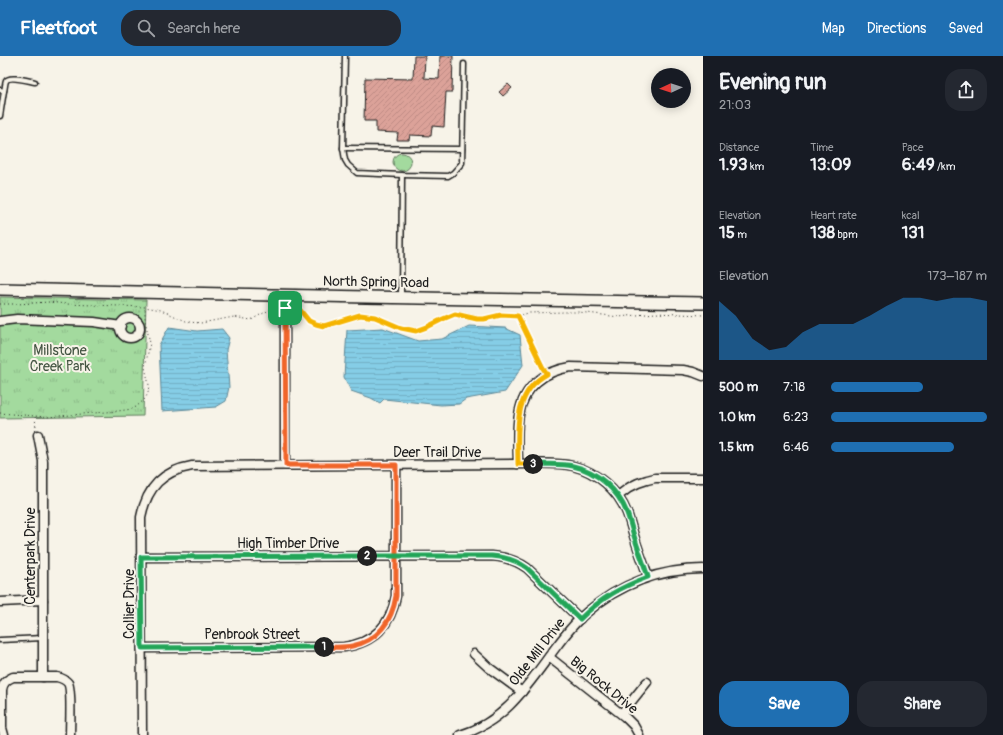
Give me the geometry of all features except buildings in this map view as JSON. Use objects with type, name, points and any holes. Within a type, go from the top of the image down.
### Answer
[{"type":"main road","name":"North Spring Road","points":[[0,289],[703,303]]},
{"type":"street","points":[[285,295],[286,465]]},
{"type":"street","points":[[0,321],[17,319],[94,322],[121,326]]},
{"type":"street","points":[[518,464],[518,417],[520,408],[529,390],[535,383],[547,374],[562,369],[571,368],[683,370],[703,376]]},
{"type":"street","name":"Centerpark Drive","points":[[38,435],[43,461],[43,677]]},
{"type":"street","name":"Deer Trail Drive","points":[[162,478],[177,469],[192,466],[518,464],[574,466],[585,470],[603,481],[618,496],[627,512],[648,577]]},
{"type":"street","name":"Penbrook Street","points":[[142,648],[344,647],[353,646],[372,638],[386,624],[395,605],[396,465]]},
{"type":"street","name":"Collier Drive","points":[[142,735],[142,517],[143,506],[146,498],[162,478]]},
{"type":"street","points":[[618,496],[638,483],[656,478],[703,478]]},
{"type":"street","name":"High Timber Drive","points":[[141,557],[501,556],[527,568],[580,619]]},
{"type":"street","name":"Olde Mill Drive","points":[[460,735],[481,727],[512,704],[580,619],[607,596],[623,587],[648,577],[681,570],[703,569]]},
{"type":"street","points":[[0,602],[43,600]]},
{"type":"street","points":[[474,654],[488,668],[522,692]]},
{"type":"street","name":"Big Rock Drive","points":[[549,657],[622,714],[634,726],[639,735]]},
{"type":"street","points":[[4,735],[1,717],[2,690],[5,682],[13,677],[43,677],[61,678],[68,683],[70,688],[70,735]]},
{"type":"street","points":[[622,714],[647,682]]},
{"type":"lane","points":[[345,56],[343,148],[345,160],[357,173],[448,176],[453,173],[462,162],[464,64]]},
{"type":"lane","points":[[0,116],[2,90],[8,78],[35,82]]},
{"type":"lane","points":[[343,148],[462,149]]},
{"type":"lane","points":[[401,298],[402,175]]},
{"type":"lane","points":[[0,640],[43,638]]},
{"type":"path","points":[[0,304],[49,302],[145,307],[162,310],[188,322],[201,323],[234,317],[252,320],[271,309],[285,308],[300,310],[309,321],[324,326],[360,315],[375,317],[401,328],[416,331],[455,314],[477,319],[501,315],[518,316],[528,313],[572,312],[619,317],[655,313],[703,315]]},
{"type":"path","points":[[0,413],[47,417],[132,409],[136,407],[145,399],[148,393],[149,385],[145,367],[150,343],[145,320],[145,307]]},
{"type":"path","points":[[518,316],[547,374]]},
{"type":"path","points":[[35,416],[35,424],[38,435]]},
{"type":"green space","points":[[402,153],[408,156],[411,162],[408,168],[402,171],[396,168],[393,162],[396,156]]},
{"type":"green space","name":"Millstone Creek Park","points":[[0,297],[146,300],[143,416],[0,418]]},
{"type":"water","points":[[469,326],[505,328],[520,335],[523,365],[505,392],[466,399],[459,404],[441,405],[384,399],[380,403],[351,391],[344,377],[347,330],[383,328],[418,341],[442,339]]},
{"type":"water","points":[[169,327],[197,331],[222,329],[229,338],[226,350],[229,387],[226,401],[216,407],[162,411],[159,345]]},
{"type":"route","points":[[285,308],[286,465],[396,465],[396,510],[396,556],[396,596],[395,605],[391,615],[386,624],[372,638],[353,646],[142,648],[141,557],[210,556],[265,556],[396,556],[501,556],[527,568],[580,619],[607,596],[623,587],[648,577],[627,512],[618,496],[603,481],[585,470],[574,466],[518,464],[518,417],[520,408],[529,390],[535,383],[547,374],[518,316],[501,315],[493,318],[477,319],[455,314],[416,331],[401,328],[375,317],[360,315],[324,326],[309,321],[300,310],[285,308]]}]
